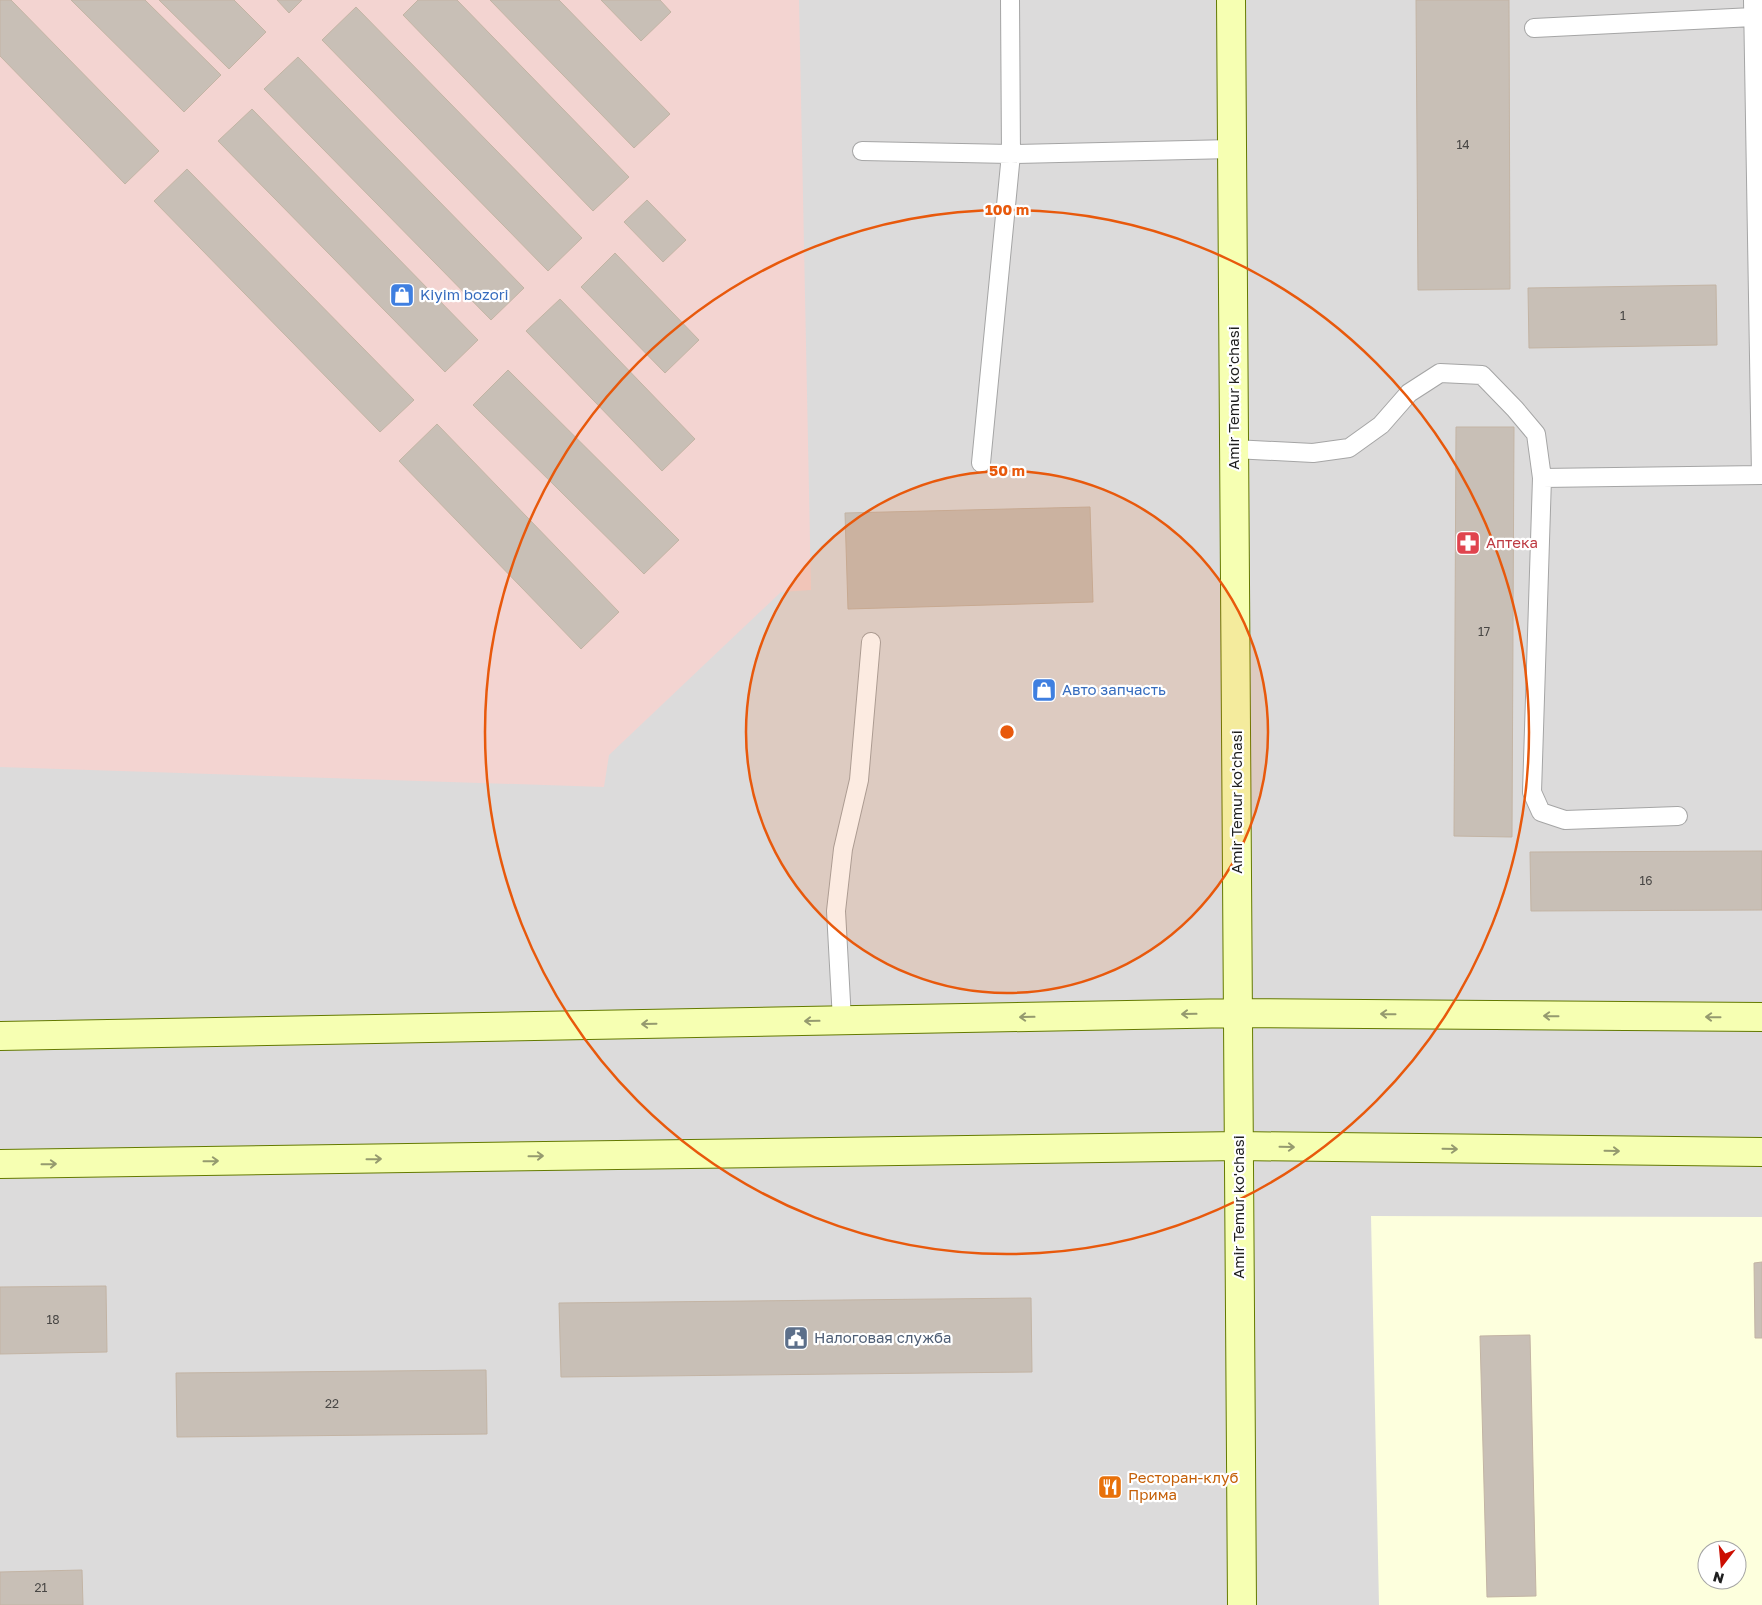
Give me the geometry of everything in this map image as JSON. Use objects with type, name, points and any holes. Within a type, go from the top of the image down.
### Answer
[{"type":"street","name":"Amir Temur ko'chasi","points":[[1231,0],[1242,1605]]},
{"type":"street","points":[[0,1036],[1238,1013],[1762,1018]]},
{"type":"street","points":[[0,1164],[1239,1146],[1762,1152]]},
{"type":"lane","points":[[981,463],[1010,154],[1010,0]]},
{"type":"lane","points":[[1534,28],[1753,9],[1762,475],[1542,478]]},
{"type":"lane","points":[[862,151],[1010,154],[1232,148]]},
{"type":"lane","points":[[1234,448],[1313,453],[1349,448],[1381,425],[1408,393],[1440,373],[1482,375],[1516,409],[1536,434],[1542,478],[1532,792],[1541,812],[1566,820],[1678,816]]},
{"type":"lane","points":[[842,1020],[836,911],[843,849],[858,780],[871,642]]},
{"type":"shaded area","points":[[0,0],[1762,0],[1762,1605],[0,1605]]},
{"type":"shaded area","name":"Kiyim bozori","points":[[0,0],[799,0],[811,590],[781,592],[609,755],[604,787],[0,767]]},
{"type":"shaded area","points":[[1371,1216],[1762,1217],[1762,1605],[1379,1605]]},
{"type":"building","points":[[0,0],[11,0],[159,151],[125,184],[0,56]]},
{"type":"building","points":[[71,0],[145,0],[221,75],[184,112]]},
{"type":"building","points":[[159,0],[234,0],[266,32],[229,69]]},
{"type":"building","points":[[277,0],[302,0],[289,13]]},
{"type":"building","points":[[418,0],[457,0],[629,177],[593,211],[403,15]]},
{"type":"building","points":[[490,0],[559,0],[670,114],[634,148]]},
{"type":"building","points":[[601,0],[660,0],[671,12],[641,41]]},
{"type":"building","points":[[1416,0],[1509,0],[1510,289],[1418,290]]},
{"type":"building","points":[[356,7],[582,238],[548,271],[322,40]]},
{"type":"building","points":[[298,57],[524,288],[491,320],[264,89]]},
{"type":"building","points":[[252,109],[478,340],[445,372],[218,141]]},
{"type":"building","points":[[187,169],[414,400],[380,432],[154,201]]},
{"type":"building","points":[[647,200],[686,240],[663,262],[624,222]]},
{"type":"building","points":[[615,253],[699,340],[665,373],[581,287]]},
{"type":"building","points":[[1716,285],[1717,345],[1529,348],[1528,288]]},
{"type":"building","points":[[560,299],[695,439],[662,471],[526,331]]},
{"type":"building","points":[[508,370],[679,540],[644,574],[473,405]]},
{"type":"building","points":[[437,424],[619,612],[581,649],[399,461]]},
{"type":"building","points":[[1456,427],[1514,427],[1512,837],[1454,836]]},
{"type":"building","points":[[1090,507],[1093,602],[848,609],[845,513]]},
{"type":"building","points":[[1762,851],[1762,910],[1531,911],[1530,852]]},
{"type":"building","points":[[1762,1262],[1762,1338],[1755,1338],[1754,1263]]},
{"type":"building","points":[[106,1286],[107,1352],[0,1354],[0,1287]]},
{"type":"building","points":[[1031,1298],[1032,1372],[561,1377],[559,1303]]},
{"type":"building","points":[[1530,1335],[1536,1596],[1487,1597],[1480,1336]]},
{"type":"building","points":[[486,1370],[487,1434],[177,1437],[176,1373]]},
{"type":"building","points":[[82,1570],[83,1605],[0,1605],[0,1572]]},
{"type":"place","name":"Kiyim bozori","points":[[402,295]]},
{"type":"place","name":"Аптека","points":[[1468,543]]},
{"type":"place","name":"Авто запчасть","points":[[1044,690]]},
{"type":"place","name":"Налоговая служба","points":[[796,1338]]},
{"type":"place","name":"Ресторан-клуб Прима","points":[[1110,1487]]}]
